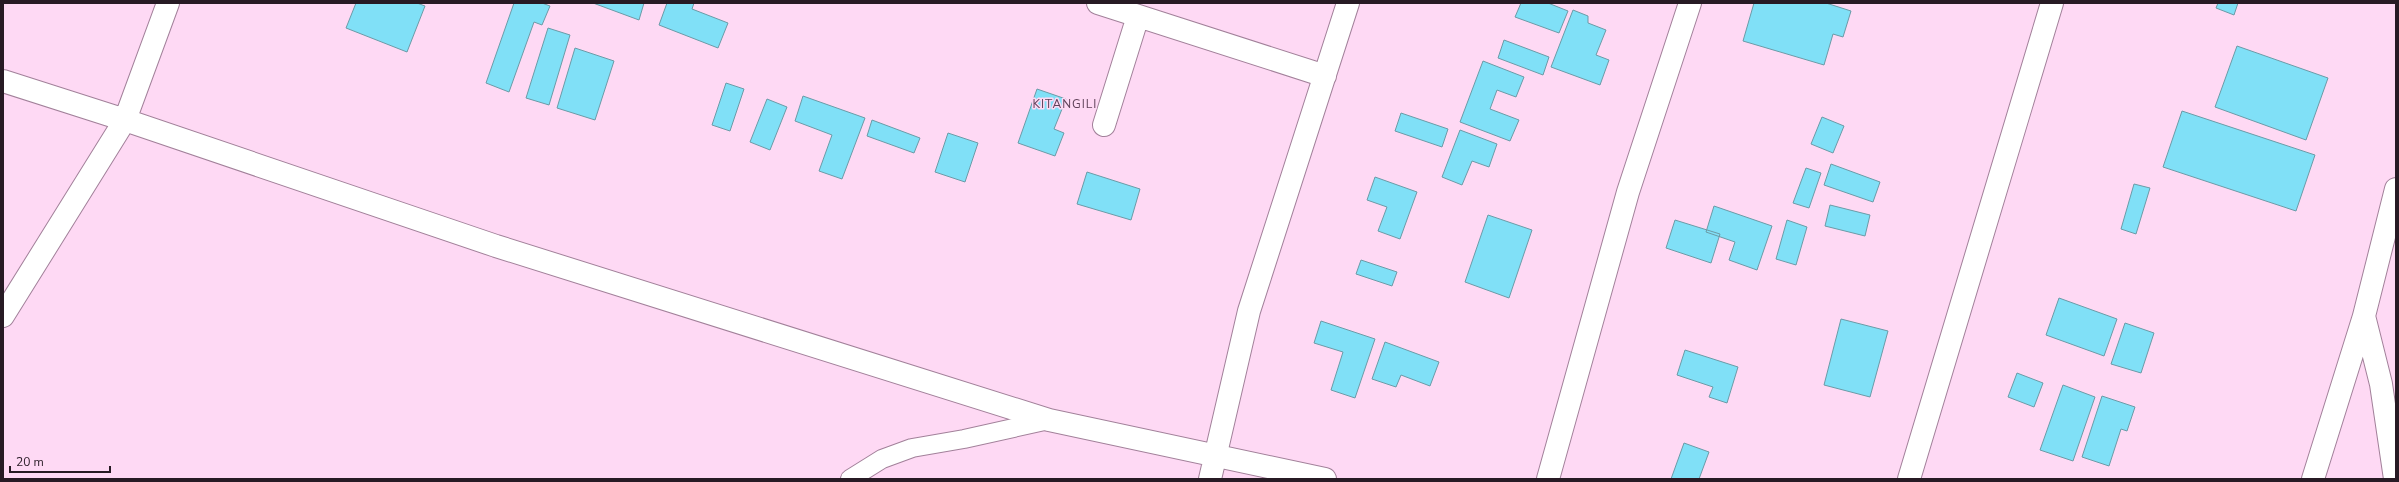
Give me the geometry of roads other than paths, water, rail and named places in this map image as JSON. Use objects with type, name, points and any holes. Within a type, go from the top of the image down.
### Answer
[{"type":"street","points":[[3,316],[125,120],[168,3]]},
{"type":"street","points":[[1098,3],[1325,76]]},
{"type":"street","points":[[1210,479],[1217,456],[1249,311],[1348,3]]},
{"type":"street","points":[[1548,479],[1628,192],[1690,3]]},
{"type":"street","points":[[1909,479],[2052,3]]},
{"type":"street","points":[[1104,125],[1138,16]]},
{"type":"street","points":[[3,81],[125,120],[496,246],[1049,420],[1325,479]]},
{"type":"street","points":[[2313,479],[2364,316],[2396,189]]},
{"type":"street","points":[[2364,316],[2381,384],[2395,479]]},
{"type":"lane","points":[[850,479],[882,459],[912,448],[964,439],[1049,420]]},
{"type":"district","name":"KITANGILI","points":[[1065,104]]}]
